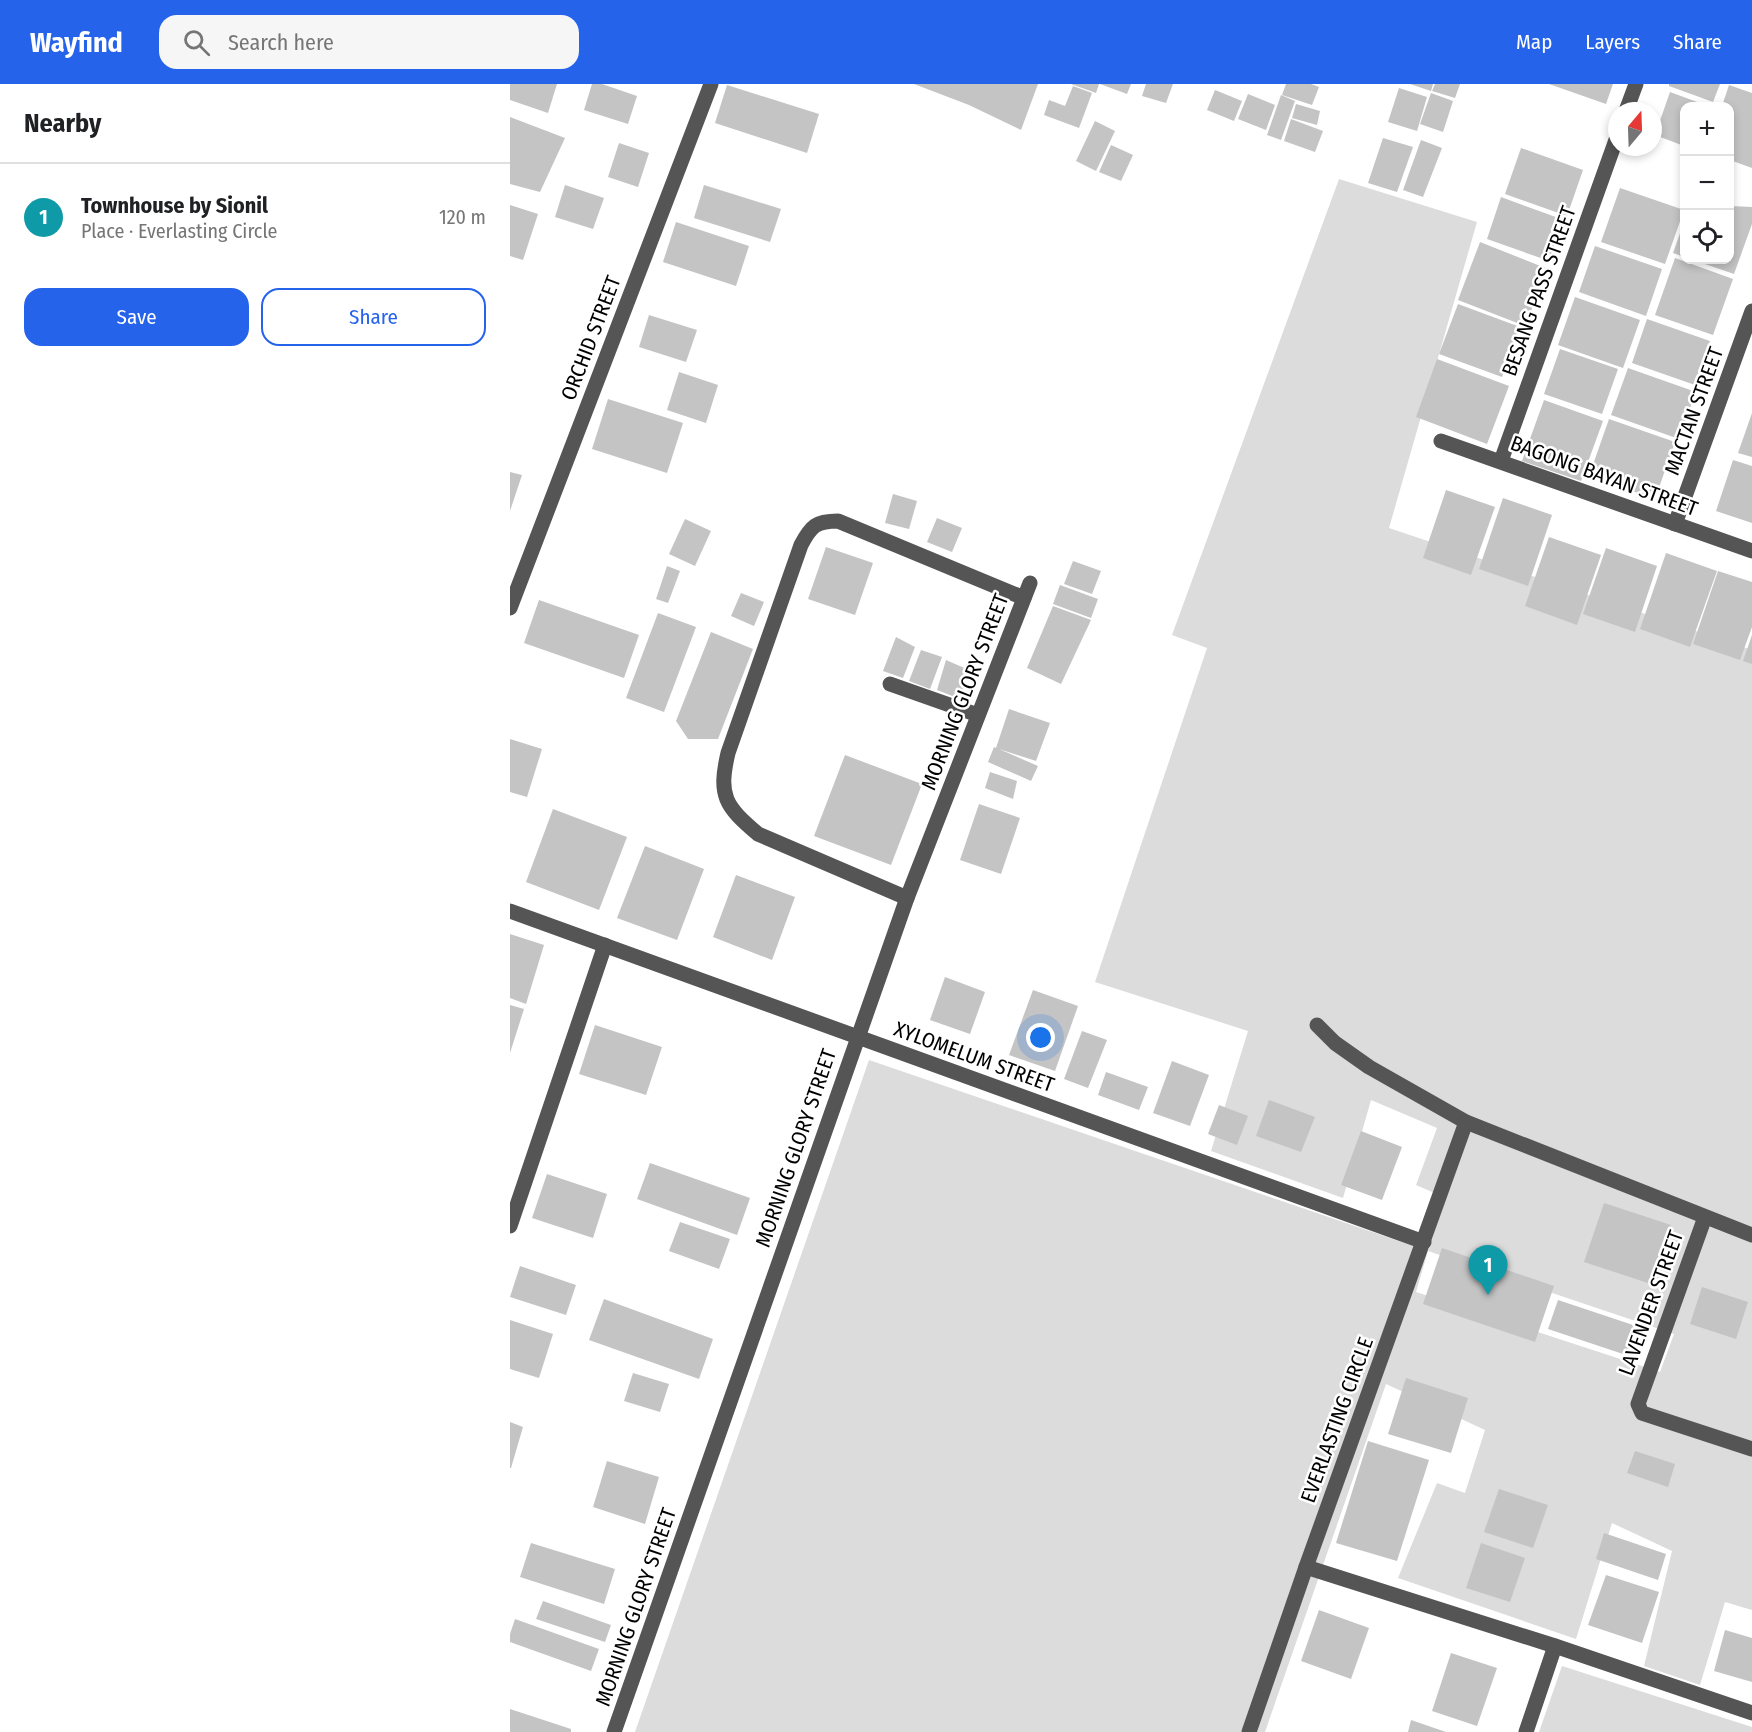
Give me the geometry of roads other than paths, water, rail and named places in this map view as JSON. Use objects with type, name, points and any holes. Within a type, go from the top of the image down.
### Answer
[{"type":"street","name":"ORCHID STREET","points":[[510,608],[711,84]]},
{"type":"street","points":[[1629,102],[1636,84]]},
{"type":"street","name":"BESANG PASS STREET","points":[[1501,460],[1610,156]]},
{"type":"street","name":"MACTAN STREET","points":[[1675,524],[1747,346],[1752,311]]},
{"type":"street","name":"BAGONG BAYAN STREET","points":[[1441,441],[1501,460],[1752,551]]},
{"type":"street","points":[[907,898],[758,834],[738,817],[725,797],[722,776],[728,753],[801,545],[809,530],[823,521],[838,521],[1024,598]]},
{"type":"street","name":"MORNING GLORY STREET","points":[[614,1732],[907,898],[1030,583]]},
{"type":"street","points":[[891,684],[978,715]]},
{"type":"street","name":"XYLOMELUM STREET","points":[[510,911],[1424,1242]]},
{"type":"street","points":[[510,1226],[604,945]]},
{"type":"street","points":[[1317,1025],[1347,1052],[1466,1122],[1752,1235]]},
{"type":"street","name":"EVERLASTING CIRCLE","points":[[1249,1732],[1466,1122]]},
{"type":"street","name":"LAVENDER STREET","points":[[1705,1217],[1638,1404],[1642,1413],[1752,1449]]},
{"type":"street","points":[[1306,1567],[1556,1646],[1752,1713]]},
{"type":"street","points":[[1526,1732],[1556,1646]]},
{"type":"place","name":"Townhouse by Sionil","points":[[1488,1295]]}]
